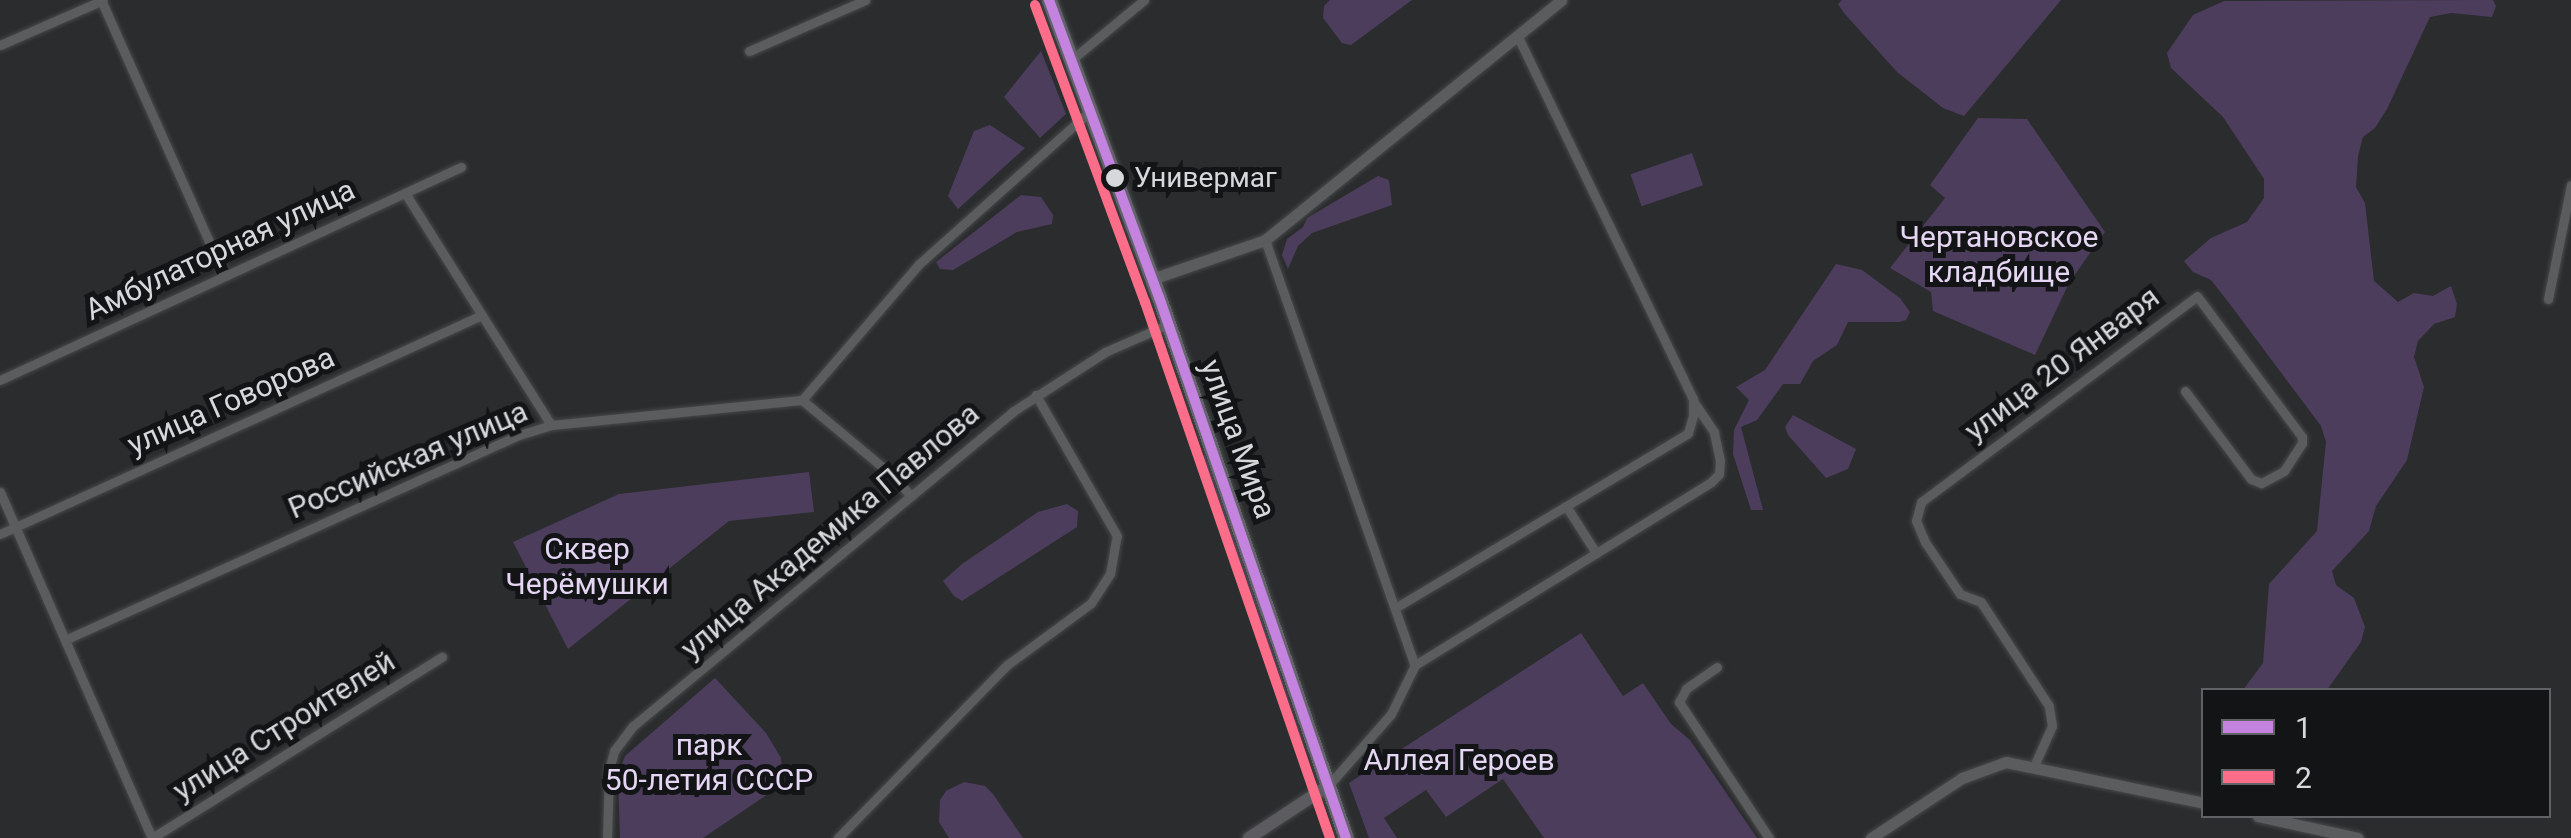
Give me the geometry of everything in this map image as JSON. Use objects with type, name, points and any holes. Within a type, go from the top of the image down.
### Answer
[{"type":"main road","name":"улица Мира","points":[[1049,0],[1168,324],[1346,838]]},
{"type":"main road","points":[[1249,838],[1328,786]]},
{"type":"street","points":[[0,45],[102,0],[224,275]]},
{"type":"street","points":[[748,51],[865,0]]},
{"type":"street","points":[[1070,61],[1144,0]]},
{"type":"street","points":[[1152,279],[1265,240],[1561,0]]},
{"type":"street","points":[[1328,786],[1396,706],[1415,664],[1719,474],[1714,432],[1695,404],[1586,171],[1518,37]]},
{"type":"street","points":[[911,496],[892,475],[802,400],[920,264],[1088,112]]},
{"type":"street","name":"Амбулаторная улица","points":[[0,380],[461,168]]},
{"type":"street","points":[[2548,299],[2571,185]]},
{"type":"street","points":[[405,192],[552,426]]},
{"type":"street","points":[[1265,240],[1415,664]]},
{"type":"street","name":"улица 20 Января","points":[[2034,766],[2052,726],[2048,706],[1980,602],[1960,594],[1925,542],[1916,522],[1920,502],[2197,296],[2302,437],[2302,444],[2284,471],[2260,483],[2250,479],[2185,391]]},
{"type":"street","name":"улица Говорова","points":[[0,534],[482,314]]},
{"type":"street","name":"улица Академика Павлова","points":[[607,838],[609,770],[622,738],[1036,396],[1106,352],[1168,324]]},
{"type":"street","points":[[838,838],[1007,665],[1092,603],[1110,574],[1116,536],[1101,501],[1036,396]]},
{"type":"street","name":"Российская улица","points":[[67,639],[488,449],[552,426],[802,400]]},
{"type":"street","points":[[1395,608],[1688,433],[1695,404]]},
{"type":"street","points":[[0,492],[152,838]]},
{"type":"street","points":[[1566,506],[1596,552]]},
{"type":"street","name":"улица Строителей","points":[[152,838],[442,657]]},
{"type":"street","points":[[1717,667],[1686,689],[1679,702],[1769,838]]},
{"type":"street","points":[[1872,838],[1976,770],[2006,762],[2201,802]]},
{"type":"street","points":[[2267,818],[2358,838]]},
{"type":"green space","points":[[1330,0],[1412,0],[1351,45],[1342,43],[1323,18],[1324,6]]},
{"type":"green space","points":[[1842,0],[2061,0],[1964,116],[1943,108],[1897,72],[1844,13],[1838,4]]},
{"type":"green space","points":[[2493,0],[2496,6],[2492,17],[2451,13],[2430,17],[2387,109],[2375,128],[2363,137],[2358,156],[2356,187],[2365,203],[2374,281],[2398,302],[2414,293],[2433,296],[2451,286],[2457,304],[2455,317],[2434,324],[2418,341],[2414,357],[2424,387],[2407,460],[2376,506],[2369,531],[2332,571],[2336,585],[2354,598],[2365,627],[2361,642],[2328,688],[2244,688],[2263,663],[2269,584],[2317,531],[2326,442],[2321,426],[2211,280],[2193,272],[2184,261],[2211,238],[2247,222],[2264,198],[2264,179],[2223,117],[2171,68],[2167,53],[2193,15],[2224,1]]},
{"type":"green space","points":[[1041,51],[1066,114],[1040,138],[1004,97]]},
{"type":"green space","name":"Чертановское кладбище","points":[[1978,118],[2027,119],[2105,232],[2069,283],[2035,355],[1933,311],[1931,292],[1890,268],[1945,198],[1930,185]]},
{"type":"green space","points":[[990,125],[1025,148],[958,209],[948,196],[974,131]]},
{"type":"green space","points":[[1692,153],[1703,185],[1642,206],[1631,174]]},
{"type":"green space","points":[[1378,176],[1389,180],[1392,205],[1312,233],[1298,246],[1288,269],[1282,255],[1287,239],[1303,227],[1307,218]]},
{"type":"green space","points":[[1021,195],[1041,197],[1053,215],[1052,224],[1017,232],[953,270],[940,269],[936,262]]},
{"type":"green space","points":[[1836,264],[1862,270],[1900,298],[1910,312],[1906,320],[1899,322],[1848,322],[1837,345],[1813,361],[1800,384],[1783,384],[1757,420],[1741,427],[1763,510],[1751,510],[1733,454],[1734,430],[1749,400],[1736,387],[1765,370]]},
{"type":"green space","points":[[1793,415],[1856,449],[1848,469],[1826,478],[1788,435],[1785,427]]},
{"type":"green space","points":[[1199,453],[1206,456],[1258,606],[1309,760],[1306,765],[1297,751],[1198,468]]},
{"type":"green space","name":"Сквер Черёмушки","points":[[809,472],[814,512],[729,521],[568,649],[513,542],[619,494]]},
{"type":"green space","points":[[1067,504],[1078,511],[1077,527],[962,601],[943,581],[1038,512]]},
{"type":"green space","name":"Аллея Героев","points":[[1581,633],[1623,696],[1643,683],[1671,724],[1690,740],[1757,838],[1544,838],[1503,779],[1446,817],[1426,790],[1384,818],[1397,838],[1369,838],[1349,783]]},
{"type":"green space","name":"парк 50-летия СССР","points":[[715,678],[766,733],[781,758],[782,773],[774,790],[703,838],[620,838],[618,775],[625,756]]},
{"type":"green space","points":[[964,782],[985,786],[1023,838],[949,838],[939,822],[940,800],[946,791]]},
{"type":"transit line","name":"1","points":[[1049,0],[1159,297],[1346,838]]},
{"type":"transit line","name":"2","points":[[1035,5],[1145,302],[1330,838]]},
{"type":"place","name":"Универмаг","points":[[1115,178]]}]
